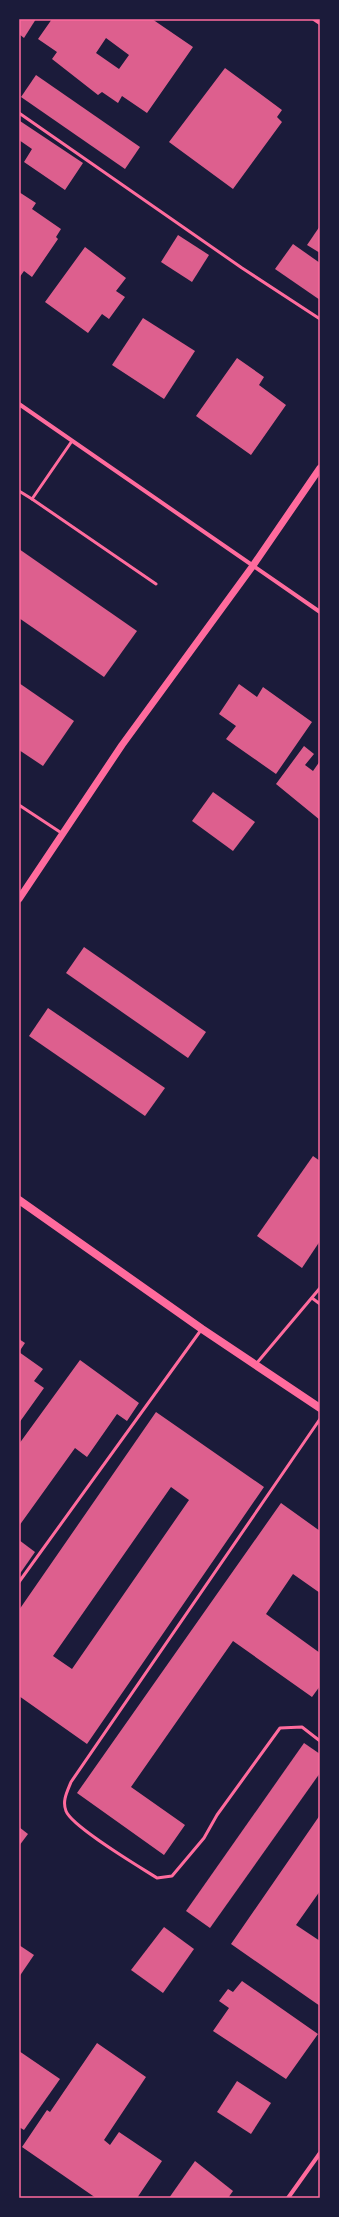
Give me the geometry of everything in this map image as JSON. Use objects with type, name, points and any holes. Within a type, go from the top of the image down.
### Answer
[{"type":"main road","points":[[19,1200],[202,1329],[320,1408]]},
{"type":"street","points":[[314,19],[320,23]]},
{"type":"street","points":[[19,404],[320,612]]},
{"type":"street","points":[[19,899],[122,745],[252,566],[320,468]]},
{"type":"street","points":[[288,2198],[320,2153]]},
{"type":"lane","points":[[19,113],[242,268],[320,319]]},
{"type":"lane","points":[[32,499],[72,441]]},
{"type":"lane","points":[[19,491],[156,584]]},
{"type":"lane","points":[[19,805],[63,834]]},
{"type":"lane","points":[[256,1364],[320,1288]]},
{"type":"lane","points":[[312,1298],[320,1304]]},
{"type":"lane","points":[[19,1582],[202,1329]]},
{"type":"lane","points":[[320,1419],[71,1782],[64,1801],[66,1813],[91,1836],[157,1878],[172,1876],[204,1838],[217,1815],[280,1728],[302,1727],[320,1741]]},
{"type":"building","points":[[19,19],[36,19],[24,38],[19,34]]},
{"type":"building","points":[[52,19],[152,19],[193,47],[147,113],[122,96],[118,103],[102,92],[98,95],[52,59],[57,52],[38,39]],"holes":[[[106,38],[129,55],[119,69],[96,53]]]},
{"type":"building","points":[[225,68],[282,110],[277,117],[282,122],[233,189],[169,142]]},
{"type":"building","points":[[36,75],[140,147],[125,169],[21,97]]},
{"type":"building","points":[[20,121],[83,163],[65,190],[24,162],[32,149],[19,140]]},
{"type":"building","points":[[19,192],[36,203],[32,209],[61,229],[56,237],[58,239],[32,277],[24,271],[19,278]]},
{"type":"building","points":[[320,226],[320,253],[307,245]]},
{"type":"building","points":[[178,235],[209,255],[192,282],[161,262]]},
{"type":"building","points":[[293,244],[320,263],[320,300],[275,269]]},
{"type":"building","points":[[85,247],[126,278],[116,291],[125,297],[109,319],[102,314],[88,333],[45,302]]},
{"type":"building","points":[[143,318],[195,351],[164,399],[112,365]]},
{"type":"building","points":[[237,358],[264,377],[259,385],[286,405],[251,455],[196,416]]},
{"type":"building","points":[[19,549],[137,631],[104,677],[19,618]]},
{"type":"building","points":[[19,683],[74,721],[43,766],[19,750]]},
{"type":"building","points":[[239,684],[257,697],[263,687],[312,722],[276,774],[226,739],[236,726],[219,714]]},
{"type":"building","points":[[304,746],[314,754],[305,765],[313,771],[320,761],[320,820],[276,784]]},
{"type":"building","points":[[213,792],[255,822],[233,851],[192,821]]},
{"type":"building","points":[[84,947],[206,1032],[188,1058],[66,973]]},
{"type":"building","points":[[48,1008],[165,1088],[145,1116],[29,1036]]},
{"type":"building","points":[[313,1156],[320,1161],[320,1241],[302,1268],[257,1236]]},
{"type":"building","points":[[19,1339],[25,1343],[19,1352]]},
{"type":"building","points":[[19,1352],[43,1369],[34,1381],[44,1388],[19,1423]]},
{"type":"building","points":[[80,1360],[139,1403],[127,1421],[117,1414],[87,1457],[75,1448],[19,1526],[19,1444]]},
{"type":"building","points":[[156,1412],[264,1487],[87,1744],[19,1696],[19,1610]],"holes":[[[171,1487],[189,1500],[72,1669],[53,1656]]]},
{"type":"building","points":[[281,1503],[320,1531],[320,1593],[293,1574],[266,1614],[320,1653],[320,1686],[312,1697],[233,1641],[131,1787],[185,1825],[164,1855],[77,1793]]},
{"type":"building","points":[[19,1540],[35,1552],[19,1575]]},
{"type":"building","points":[[304,1743],[320,1754],[320,1773],[210,1928],[186,1911]]},
{"type":"building","points":[[320,1815],[320,1891],[296,1925],[320,1941],[320,2006],[231,1944]]},
{"type":"building","points":[[19,1827],[28,1834],[19,1846]]},
{"type":"building","points":[[164,1927],[194,1949],[163,1993],[131,1970]]},
{"type":"building","points":[[19,1945],[34,1955],[19,1977]]},
{"type":"building","points":[[242,1981],[318,2034],[286,2079],[213,2031],[229,2008],[219,2001],[228,1989],[233,1992]]},
{"type":"building","points":[[97,2043],[146,2077],[104,2140],[110,2145],[119,2132],[162,2161],[137,2198],[96,2198],[22,2147],[47,2110],[50,2112]]},
{"type":"building","points":[[19,2051],[60,2079],[24,2130],[19,2127]]},
{"type":"building","points":[[237,2081],[271,2103],[251,2134],[217,2112]]},
{"type":"building","points":[[195,2161],[233,2191],[228,2198],[169,2198]]}]
